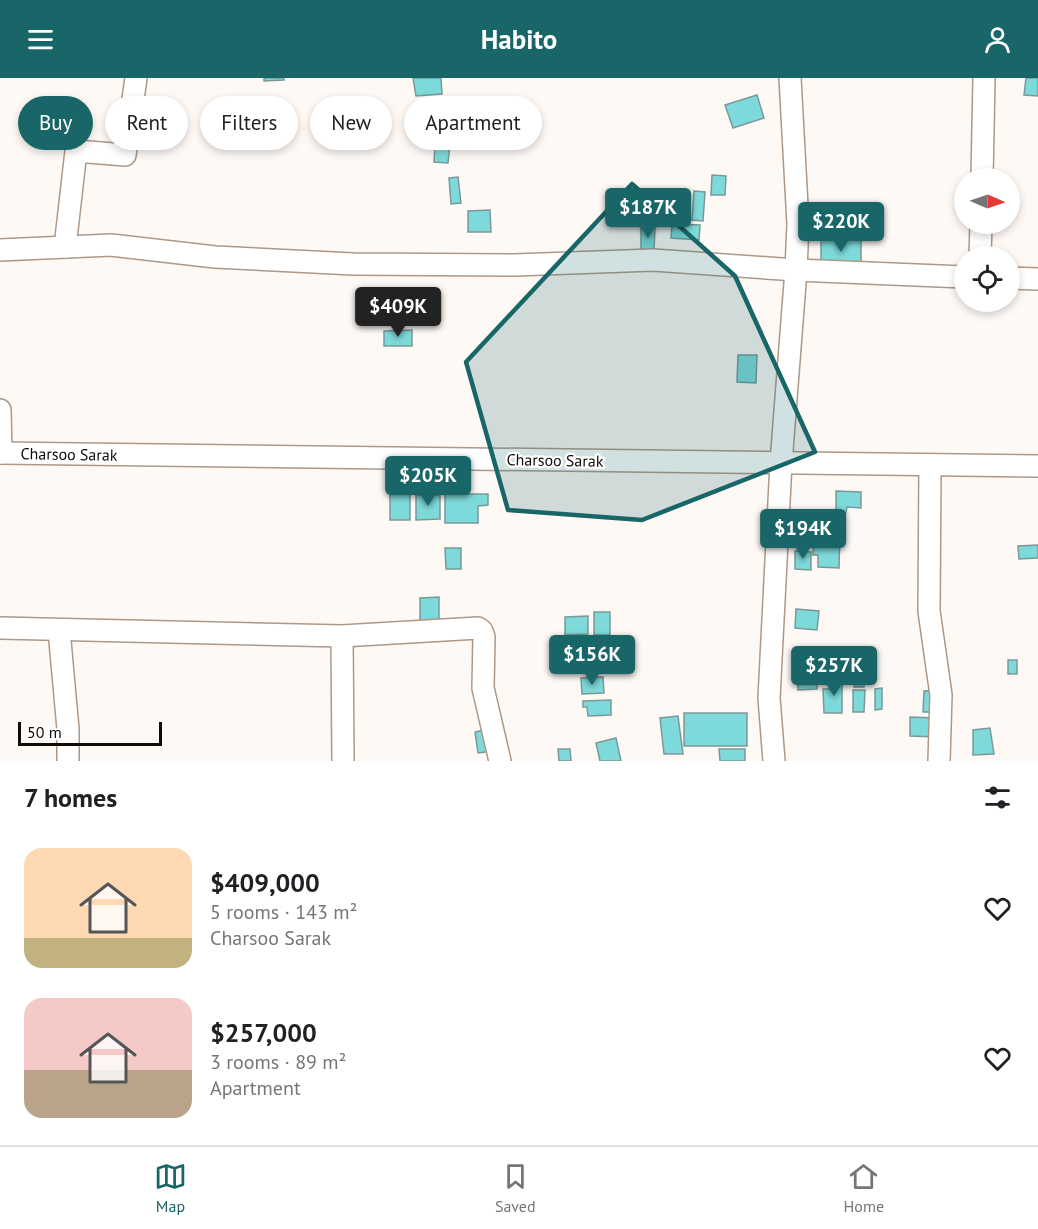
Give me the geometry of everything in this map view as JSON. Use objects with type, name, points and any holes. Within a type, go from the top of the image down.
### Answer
[{"type":"street","points":[[64,247],[76,151],[125,154],[136,78]]},
{"type":"street","points":[[774,761],[769,698],[781,463],[798,224],[790,78]]},
{"type":"street","points":[[982,168],[984,78]]},
{"type":"street","points":[[0,250],[111,245],[215,257],[353,264],[515,265],[653,260],[796,270],[954,277]]},
{"type":"street","points":[[1020,278],[1038,279]]},
{"type":"street","points":[[0,410],[0,453]]},
{"type":"street","name":"Charsoo Sarak","points":[[0,453],[1038,466]]},
{"type":"street","points":[[930,465],[929,611],[941,695],[939,761]]},
{"type":"street","points":[[0,628],[342,636],[478,628],[484,637],[483,688],[500,761]]},
{"type":"street","points":[[59,630],[68,729],[68,761]]},
{"type":"street","points":[[342,636],[344,761]]},
{"type":"highlighted area","points":[[632,184],[735,276],[815,452],[642,520],[508,510],[466,362]]},
{"type":"building","points":[[264,78],[284,78],[284,80],[264,81]]},
{"type":"building","points":[[413,78],[441,78],[442,94],[416,96]]},
{"type":"building","points":[[1026,78],[1038,78],[1038,96],[1024,95]]},
{"type":"building","points":[[757,95],[764,118],[733,128],[725,105]]},
{"type":"building","points":[[435,150],[449,150],[448,163],[434,162]]},
{"type":"building","points":[[712,175],[726,176],[725,195],[711,195]]},
{"type":"building","points":[[458,177],[461,203],[451,204],[449,178]]},
{"type":"building","points":[[694,191],[705,192],[703,221],[692,220]]},
{"type":"building","points":[[490,210],[491,232],[468,232],[468,211]]},
{"type":"building","points":[[672,224],[700,225],[699,240],[671,238]]},
{"type":"building","points":[[641,228],[655,228],[654,250],[641,250]]},
{"type":"building","points":[[821,238],[861,239],[861,267],[821,267]]},
{"type":"building","points":[[412,330],[412,346],[384,346],[384,331]]},
{"type":"building","points":[[738,355],[757,355],[756,383],[737,382]]},
{"type":"building","points":[[445,475],[464,475],[464,494],[488,494],[488,505],[478,506],[478,523],[445,523]]},
{"type":"building","points":[[836,491],[861,492],[861,508],[847,507],[846,513],[836,513]]},
{"type":"building","points":[[390,494],[410,494],[410,520],[390,520]]},
{"type":"building","points":[[416,495],[440,495],[440,519],[416,520]]},
{"type":"building","points":[[814,512],[822,512],[821,534],[840,534],[839,568],[818,567],[818,555],[813,555]]},
{"type":"building","points":[[826,514],[841,514],[841,531],[825,531]]},
{"type":"building","points":[[1038,545],[1038,558],[1019,559],[1018,546]]},
{"type":"building","points":[[445,548],[461,548],[461,569],[446,569]]},
{"type":"building","points":[[795,551],[811,552],[811,570],[795,569]]},
{"type":"building","points":[[439,597],[439,622],[420,622],[420,598]]},
{"type":"building","points":[[796,609],[819,611],[817,630],[795,628]]},
{"type":"building","points":[[594,612],[610,612],[610,635],[594,635]]},
{"type":"building","points":[[588,616],[588,634],[565,635],[565,617]]},
{"type":"building","points":[[833,648],[848,649],[848,657],[864,657],[864,687],[854,687],[855,683],[850,683],[851,672],[839,672],[839,677],[833,677]]},
{"type":"building","points":[[816,649],[817,689],[798,690],[797,650]]},
{"type":"building","points":[[1008,660],[1017,660],[1017,674],[1008,674]]},
{"type":"building","points":[[603,677],[604,693],[582,694],[581,678]]},
{"type":"building","points":[[832,678],[842,678],[842,713],[824,713],[823,689],[832,689]]},
{"type":"building","points":[[882,688],[882,709],[875,710],[875,689]]},
{"type":"building","points":[[853,690],[865,690],[864,712],[853,712]]},
{"type":"building","points":[[938,690],[939,712],[923,712],[924,691]]},
{"type":"building","points":[[611,700],[611,715],[588,716],[587,707],[583,707],[583,701]]},
{"type":"building","points":[[684,713],[747,713],[747,746],[684,746]]},
{"type":"building","points":[[678,716],[683,754],[664,754],[660,718]]},
{"type":"building","points":[[910,717],[936,718],[936,737],[910,736]]},
{"type":"building","points":[[990,728],[994,754],[973,755],[973,730]]},
{"type":"building","points":[[489,729],[493,751],[478,753],[475,732]]},
{"type":"building","points":[[616,738],[621,761],[600,761],[596,743]]},
{"type":"building","points":[[558,749],[570,749],[571,761],[559,761]]},
{"type":"building","points":[[719,749],[745,749],[745,761],[720,761]]}]
